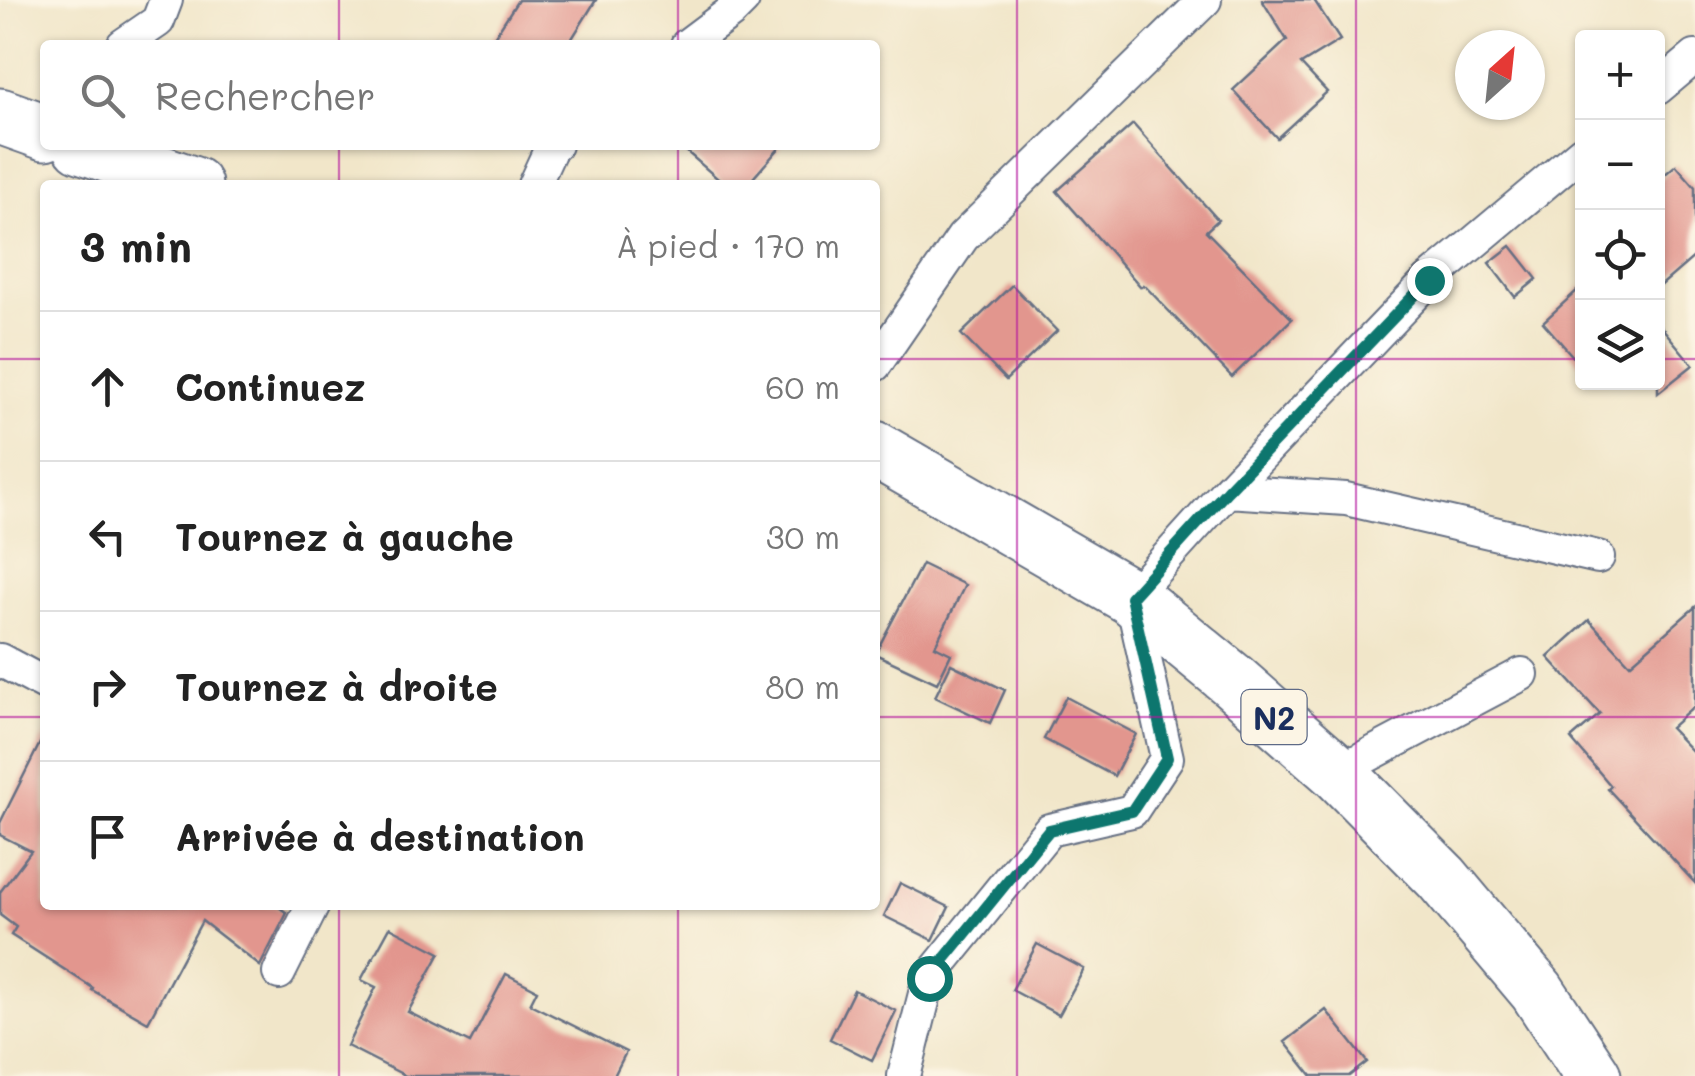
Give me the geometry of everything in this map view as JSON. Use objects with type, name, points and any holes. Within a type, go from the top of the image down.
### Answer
[{"type":"highway","points":[[95,150],[180,180]]},
{"type":"highway","name":"N2","points":[[880,452],[1131,597],[1232,680],[1336,772],[1442,878],[1537,991],[1593,1076]]},
{"type":"street","points":[[131,40],[158,21],[166,0]]},
{"type":"street","points":[[695,40],[743,0]]},
{"type":"street","points":[[880,358],[963,236],[1205,0]]},
{"type":"street","points":[[1665,82],[1695,57]]},
{"type":"street","points":[[536,180],[552,150]]},
{"type":"street","points":[[904,1076],[929,978],[1049,830],[1132,811],[1167,758],[1131,597],[1429,280],[1575,158]]},
{"type":"street","points":[[1227,491],[1346,499],[1598,557]]},
{"type":"street","points":[[0,660],[40,681]]},
{"type":"street","points":[[1336,772],[1522,674]]},
{"type":"street","points":[[278,973],[310,910]]},
{"type":"building","points":[[518,0],[596,0],[571,40],[492,40]]},
{"type":"building","points":[[1262,0],[1314,0],[1340,40],[1301,64],[1327,92],[1277,138],[1233,90],[1287,40]]},
{"type":"building","points":[[1133,124],[1218,220],[1206,231],[1292,319],[1232,377],[1144,285],[1141,287],[1057,191]]},
{"type":"building","points":[[685,150],[778,150],[751,180],[719,180]]},
{"type":"building","points":[[1676,165],[1695,187],[1695,256],[1665,282],[1665,210],[1665,174]]},
{"type":"building","points":[[1511,246],[1537,279],[1515,297],[1489,263]]},
{"type":"building","points":[[1012,285],[1057,331],[1006,380],[961,334]]},
{"type":"building","points":[[1575,292],[1575,359],[1543,322]]},
{"type":"building","points":[[1665,331],[1693,365],[1665,387]]},
{"type":"building","points":[[922,564],[965,585],[935,646],[951,654],[937,683],[880,656],[880,644]]},
{"type":"building","points":[[1695,607],[1695,706],[1670,728],[1695,754],[1695,883],[1608,789],[1611,786],[1571,739],[1600,714],[1548,657],[1589,620],[1630,664]]},
{"type":"building","points":[[951,664],[1005,690],[990,723],[935,697]]},
{"type":"building","points":[[1066,697],[1136,734],[1114,776],[1044,739]]},
{"type":"building","points":[[40,743],[40,910],[287,913],[260,966],[202,921],[148,1022],[92,990],[11,935],[16,927],[0,915],[0,892],[31,851],[0,835],[0,823]]},
{"type":"building","points":[[900,883],[949,907],[933,940],[884,916]]},
{"type":"building","points":[[390,927],[440,953],[408,1012],[470,1043],[506,974],[537,990],[530,1004],[626,1052],[614,1076],[406,1076],[347,1046],[376,987],[361,980]]},
{"type":"building","points":[[1037,944],[1084,969],[1059,1015],[1012,990]]},
{"type":"building","points":[[854,990],[896,1011],[872,1060],[830,1039]]},
{"type":"building","points":[[1326,1010],[1367,1062],[1349,1076],[1312,1076],[1285,1042]]},
{"type":"route","points":[[929,978],[1049,830],[1132,811],[1167,758],[1131,597],[1429,280]]}]
